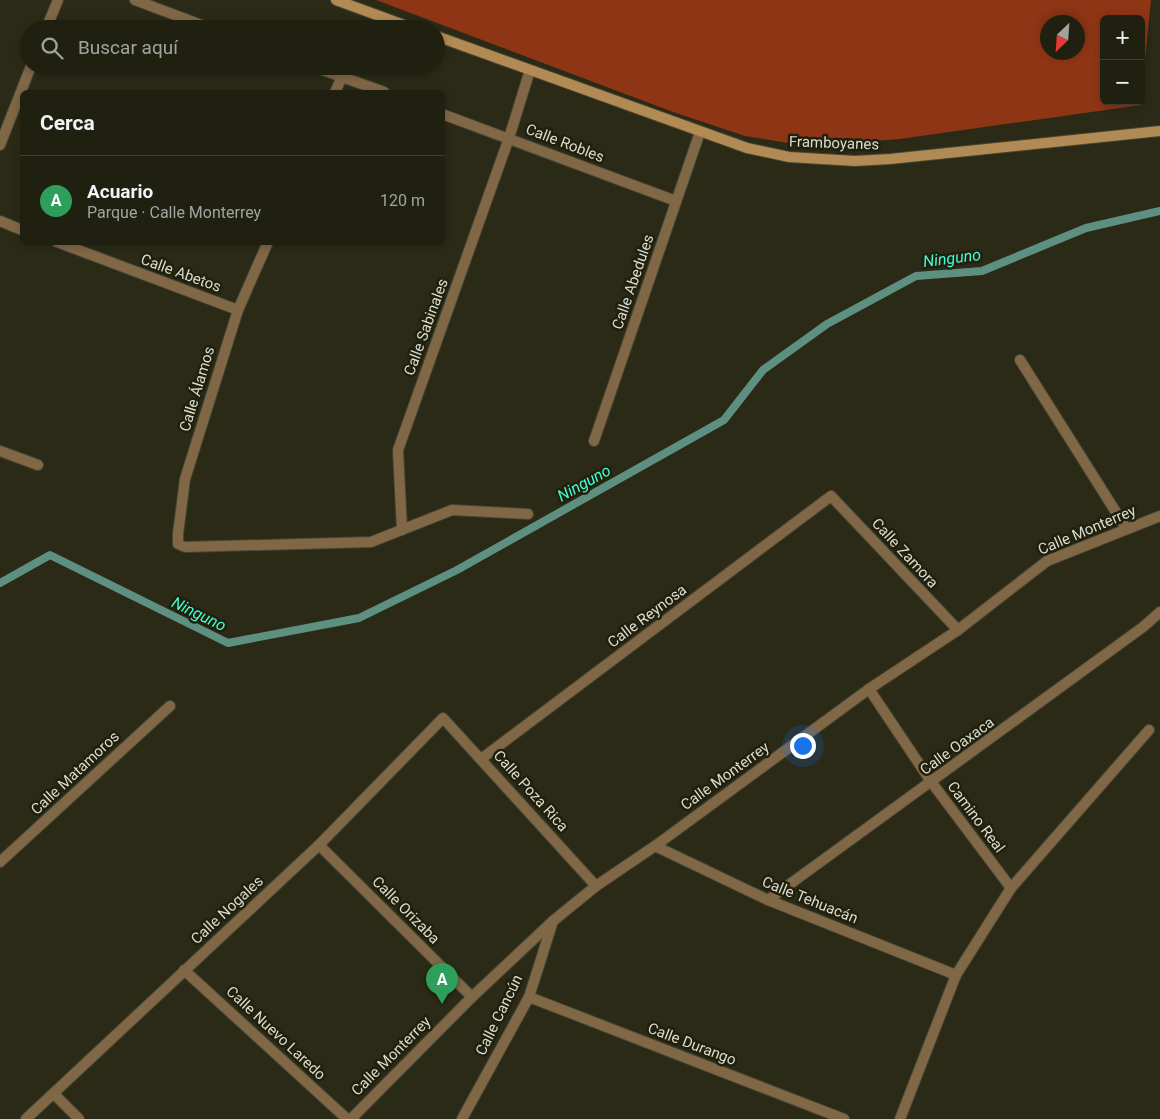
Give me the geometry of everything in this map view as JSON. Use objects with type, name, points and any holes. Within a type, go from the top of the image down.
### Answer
[{"type":"main road","points":[[336,0],[390,20]]},
{"type":"main road","name":"Framboyanes","points":[[445,39],[700,132],[747,148],[789,157],[855,161],[890,159],[1160,131]]},
{"type":"street","points":[[50,20],[58,0]]},
{"type":"street","points":[[135,0],[188,20]]},
{"type":"street","name":"Calle Sabinales","points":[[402,530],[398,450],[509,138],[530,70]]},
{"type":"street","points":[[22,90],[28,75]]},
{"type":"street","points":[[337,75],[378,90]]},
{"type":"street","points":[[336,90],[342,77]]},
{"type":"street","points":[[0,145],[20,96]]},
{"type":"street","name":"Calle Robles","points":[[445,115],[676,201]]},
{"type":"street","name":"Calle Abedules","points":[[594,442],[700,132]]},
{"type":"street","points":[[0,221],[20,229]]},
{"type":"street","name":"Calle Abetos","points":[[65,245],[238,310]]},
{"type":"street","name":"Calle Álamos","points":[[267,245],[238,310],[185,479],[178,544],[185,547],[371,542],[402,530]]},
{"type":"street","points":[[1020,360],[1126,528]]},
{"type":"street","points":[[0,451],[38,465]]},
{"type":"street","name":"Calle Zamora","points":[[831,496],[958,630]]},
{"type":"street","name":"Calle Reynosa","points":[[481,759],[831,496]]},
{"type":"street","points":[[402,530],[452,510],[528,514]]},
{"type":"street","name":"Calle Monterrey","points":[[349,1119],[472,997],[553,921],[596,886],[655,846],[869,690],[958,630],[1047,561],[1160,516]]},
{"type":"street","name":"Calle Oaxaca","points":[[768,900],[932,783],[1143,627],[1160,612]]},
{"type":"street","name":"Camino Real","points":[[869,690],[932,783],[1011,888]]},
{"type":"street","name":"Calle Matamoros","points":[[0,862],[170,706]]},
{"type":"street","name":"Calle Poza Rica","points":[[443,718],[596,886]]},
{"type":"street","name":"Calle Nogales","points":[[26,1119],[319,845],[443,718]]},
{"type":"street","points":[[900,1119],[956,975],[1011,888],[1149,730]]},
{"type":"street","name":"Calle Orizaba","points":[[319,845],[472,997]]},
{"type":"street","name":"Calle Tehuacán","points":[[655,846],[768,900],[956,975]]},
{"type":"street","name":"Calle Cancún","points":[[462,1119],[529,997],[553,921]]},
{"type":"street","name":"Calle Nuevo Laredo","points":[[184,970],[349,1119]]},
{"type":"street","name":"Calle Durango","points":[[529,997],[844,1119]]},
{"type":"street","points":[[54,1094],[79,1119]]},
{"type":"shaded area","points":[[376,0],[1151,0],[1145,60],[1145,15],[1100,15],[1100,105],[1141,105],[900,139],[806,146],[745,136],[673,112],[445,26],[445,20],[429,20]]},
{"type":"waterway","name":"Ninguno","points":[[0,583],[50,555],[228,643],[359,618],[457,570],[724,420],[763,370],[827,324],[916,276],[982,271],[1086,228],[1160,211]]},
{"type":"place","name":"Acuario","points":[[442,1004]]}]
